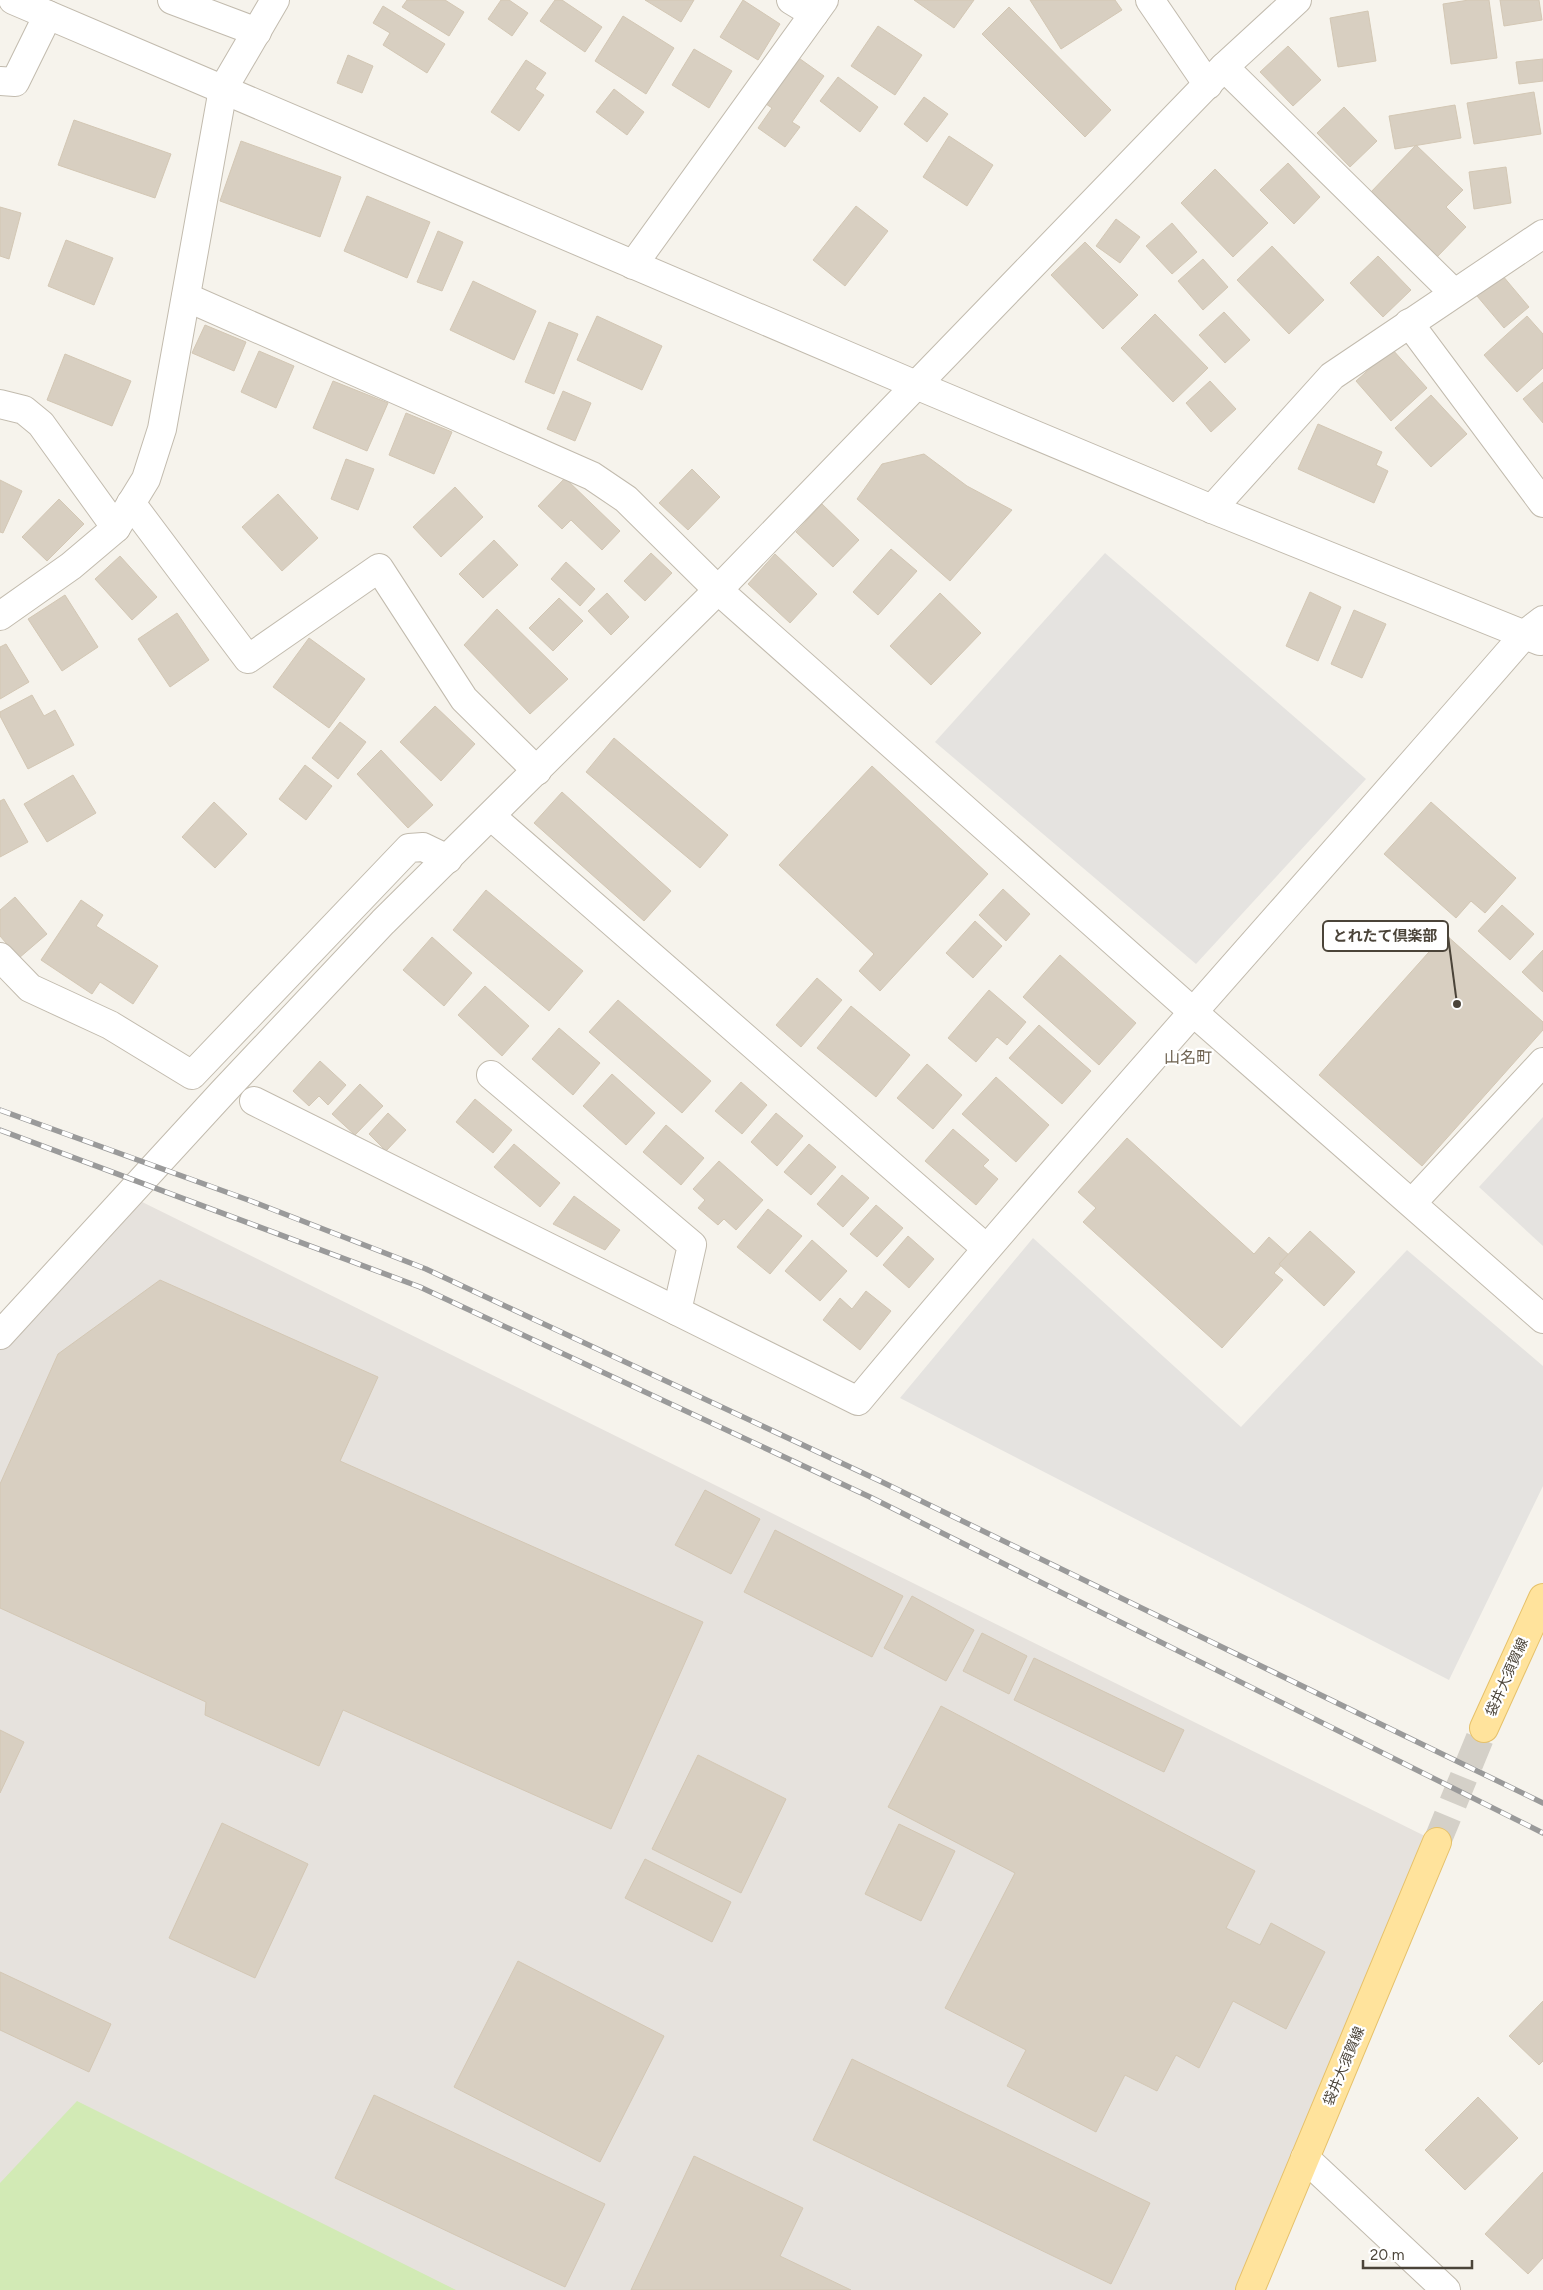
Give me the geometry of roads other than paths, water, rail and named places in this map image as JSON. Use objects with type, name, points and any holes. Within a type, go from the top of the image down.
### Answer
[{"type":"main road","name":"袋井大須賀線","points":[[1484,1728],[1543,1598]]},
{"type":"main road","name":"袋井大須賀線","points":[[1250,2290],[1437,1842]]},
{"type":"street","points":[[13,0],[633,265],[1212,509],[1537,632],[1192,1011],[986,1248],[858,1401],[254,1101]]},
{"type":"street","points":[[172,0],[256,32]]},
{"type":"street","points":[[0,616],[71,566],[116,528],[146,479],[162,430],[223,89],[275,0]]},
{"type":"street","points":[[633,265],[819,7],[791,0]]},
{"type":"street","points":[[1150,0],[1216,76],[1454,292]]},
{"type":"street","points":[[0,1335],[383,922],[718,590],[1216,76],[1296,0]]},
{"type":"street","points":[[0,80],[15,82],[48,15]]},
{"type":"street","points":[[1212,509],[1332,376],[1454,292],[1543,234]]},
{"type":"street","points":[[186,297],[592,476],[626,499],[718,590],[1192,1011],[1543,1318]]},
{"type":"street","points":[[1409,323],[1543,503]]},
{"type":"street","points":[[0,404],[24,410],[41,424],[116,528]]},
{"type":"street","points":[[131,503],[248,659],[379,568],[464,700],[537,771]]},
{"type":"street","points":[[492,816],[986,1248]]},
{"type":"street","points":[[0,957],[30,988],[110,1025],[192,1075],[410,848],[424,847],[448,859]]},
{"type":"street","points":[[1412,1203],[1543,1062]]},
{"type":"street","points":[[491,1075],[692,1245],[677,1311]]},
{"type":"street","points":[[1305,2158],[1446,2290]]},
{"type":"tunnel","points":[[1437,1842],[1484,1728]]},
{"type":"railway","points":[[0,1110],[251,1201],[426,1269],[880,1481],[1543,1803]]},
{"type":"railway","points":[[0,1130],[420,1287],[870,1497],[1543,1833]]},
{"type":"place","name":"とれたて倶楽部","points":[[1457,1004]]},
{"type":"district","name":"山名町","points":[[1188,1057]]}]
